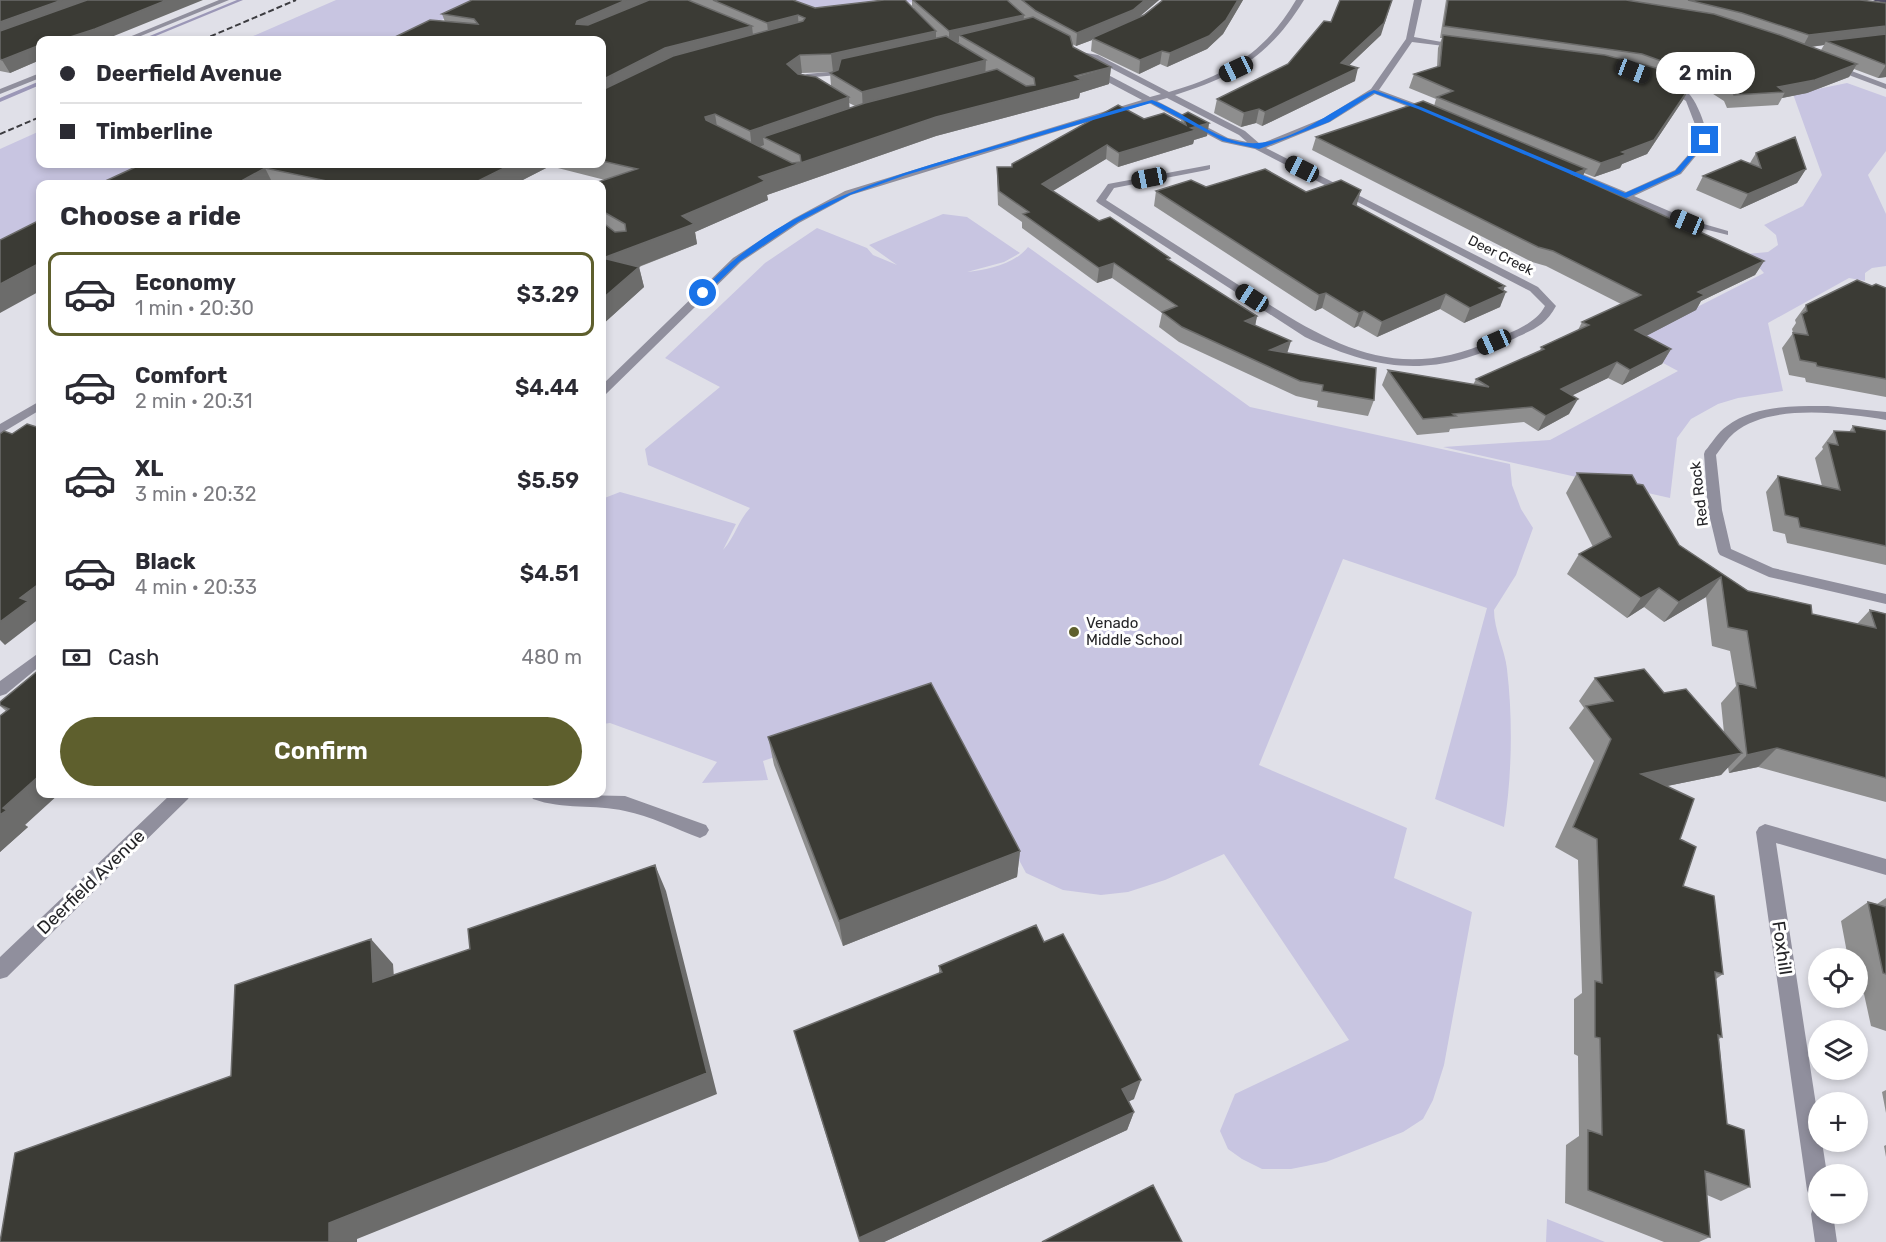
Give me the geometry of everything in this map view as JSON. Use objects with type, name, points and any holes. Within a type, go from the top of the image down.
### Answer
[{"type":"main road","points":[[1877,0],[1886,1]]},
{"type":"street","points":[[136,36],[225,0]]},
{"type":"street","points":[[606,387],[737,260],[796,221],[848,193],[904,174],[1152,102],[1236,69],[1259,54],[1278,34],[1300,0]]},
{"type":"street","points":[[1259,147],[1327,120],[1374,92],[1410,39],[1418,0]]},
{"type":"street","points":[[1410,39],[1469,47]]},
{"type":"street","points":[[1063,47],[1073,53],[1095,44]]},
{"type":"street","name":"Deer Creek","points":[[1073,53],[1095,57],[1242,133],[1259,147],[1534,289],[1551,306],[1544,319],[1456,359],[1427,363],[1364,357],[1334,348],[1309,335],[1101,201],[1111,186],[1207,167]]},
{"type":"street","name":"Deer Creek","points":[[1073,53],[1076,61],[1225,140],[1259,147]]},
{"type":"street","points":[[1822,62],[1886,87]]},
{"type":"street","points":[[810,91],[801,88],[795,82],[809,76],[833,76],[855,70]]},
{"type":"street","points":[[833,76],[837,81],[834,86]]},
{"type":"street","points":[[0,92],[36,77]]},
{"type":"street","points":[[1626,196],[1677,172],[1705,140],[1696,107],[1678,88],[1660,81]]},
{"type":"street","points":[[1374,92],[1441,117]]},
{"type":"street","points":[[1550,163],[1687,222],[1724,233]]},
{"type":"street","points":[[0,430],[36,408]]},
{"type":"street","name":"Red Rock","points":[[1886,416],[1836,411],[1766,413],[1732,428],[1710,454],[1715,510],[1725,552],[1769,572],[1886,599]]},
{"type":"street","points":[[0,690],[36,661]]},
{"type":"street","name":"Deerfield Avenue","points":[[0,970],[178,798]]},
{"type":"street","points":[[561,798],[625,803],[700,830]]},
{"type":"street","name":"Foxhill","points":[[1814,1164],[1765,832],[1886,867]]},
{"type":"street","points":[[1823,1224],[1826,1242]]},
{"type":"shaded area","points":[[336,0],[482,0],[409,36],[253,36]]},
{"type":"shaded area","points":[[770,0],[928,0],[874,7],[857,17]]},
{"type":"shaded area","points":[[1847,83],[1886,97],[1886,151],[1868,175],[1886,214],[1886,266],[1872,268],[1865,273],[1865,281],[1849,278],[1768,323],[1783,391],[1738,398],[1718,404],[1691,419],[1677,438],[1670,498],[1443,447],[1550,440],[1678,371],[1592,325],[1652,330],[1764,273],[1747,254],[1768,252],[1778,245],[1776,235],[1764,225],[1803,206],[1822,175],[1793,94]]},
{"type":"shaded area","points":[[36,133],[36,168],[149,168],[123,180],[36,180],[36,224],[0,243],[0,149]]},
{"type":"shaded area","points":[[943,214],[967,217],[1020,253],[1004,262],[967,272],[992,268],[1008,262],[1016,258],[1028,247],[1250,407],[1510,464],[1512,485],[1521,509],[1533,528],[1516,575],[1494,610],[1506,662],[1510,708],[1510,768],[1504,827],[1435,799],[1487,608],[1343,559],[1259,765],[1407,828],[1394,878],[1472,912],[1444,1065],[1433,1100],[1423,1119],[1403,1132],[1326,1162],[1291,1169],[1262,1169],[1228,1149],[1220,1131],[1235,1094],[1349,1040],[1224,854],[1165,880],[1128,892],[1101,895],[1063,890],[1026,873],[934,703],[763,761],[768,780],[702,783],[717,762],[606,724],[606,497],[620,492],[736,524],[723,550],[750,508],[648,465],[645,449],[720,387],[665,358],[765,263],[817,228],[867,248],[873,255],[897,265],[869,245]]},
{"type":"shaded area","points":[[1547,1219],[1605,1242],[1546,1242]]},
{"type":"building","points":[[0,0],[62,0],[0,22]]},
{"type":"building","points":[[87,0],[167,0],[73,36],[36,36],[36,47],[2,60],[0,59],[0,31]]},
{"type":"building","points":[[472,0],[626,0],[577,21],[576,24],[588,25],[649,0],[688,0],[752,26],[665,48],[606,78],[606,36],[397,36],[430,20],[478,24],[474,19],[442,14]]},
{"type":"building","points":[[713,0],[793,0],[815,8],[884,0],[905,0],[936,31],[831,54],[800,55],[787,64],[798,74],[816,77],[849,97],[750,131],[715,114],[705,117],[706,120],[792,163],[801,162],[800,155],[763,137],[865,103],[997,69],[1026,86],[1035,85],[1034,78],[959,35],[1033,17],[1070,36],[1073,47],[1111,67],[1075,76],[1081,80],[936,117],[759,177],[765,181],[682,216],[694,224],[606,257],[606,225],[615,232],[626,231],[625,224],[606,213],[606,180],[604,180],[637,169],[606,162],[606,88],[673,56],[803,21],[805,18],[798,15],[767,23]]},
{"type":"building","points":[[913,0],[1007,0],[1024,15],[949,31]]},
{"type":"building","points":[[1022,0],[1145,0],[1133,10],[1077,33],[1036,11]]},
{"type":"building","points":[[1163,0],[1238,0],[1226,20],[1209,36],[1170,53],[1162,51],[1140,60],[1092,38],[1144,15]]},
{"type":"building","points":[[1340,0],[1392,0],[1384,23],[1341,63],[1358,68],[1265,112],[1259,109],[1244,113],[1217,99],[1288,64],[1324,21],[1331,22]]},
{"type":"building","points":[[1448,0],[1626,0],[1714,14],[1780,35],[1857,64],[1815,80],[1778,87],[1785,92],[1734,95],[1731,88],[1703,70],[1696,79],[1689,71],[1642,54],[1444,26]]},
{"type":"building","points":[[1688,0],[1860,0],[1886,3],[1886,26],[1809,35],[1742,13]]},
{"type":"building","points":[[1886,34],[1886,65],[1826,41]]},
{"type":"building","points":[[1443,35],[1605,55],[1656,68],[1690,87],[1654,140],[1622,152],[1627,154],[1601,163],[1437,97],[1453,91],[1414,74],[1440,66]]},
{"type":"building","points":[[946,36],[986,60],[862,92],[830,73],[838,70],[841,59]]},
{"type":"building","points":[[1423,101],[1586,169],[1572,174],[1764,261],[1698,292],[1705,295],[1635,330],[1671,349],[1630,370],[1617,362],[1561,389],[1578,399],[1546,416],[1532,407],[1423,419],[1388,370],[1489,387],[1476,379],[1544,349],[1541,347],[1589,325],[1582,322],[1641,295],[1553,251],[1538,247],[1316,137]]},
{"type":"building","points":[[1118,105],[1144,119],[1164,113],[1186,125],[1182,115],[1188,112],[1209,123],[1191,128],[1196,130],[1119,153],[1107,145],[1042,184],[1099,221],[1110,217],[1170,258],[1167,259],[1257,316],[1245,321],[1291,341],[1270,350],[1376,368],[1374,400],[1322,391],[1323,385],[1300,381],[1182,327],[1162,312],[1177,306],[1114,263],[1099,268],[1023,214],[1029,212],[999,191],[997,167],[1012,167],[1012,164]]},
{"type":"building","points":[[1795,137],[1806,169],[1748,194],[1703,176],[1741,160],[1761,168],[1756,153]]},
{"type":"building","points":[[133,168],[265,168],[243,180],[108,180]]},
{"type":"building","points":[[265,168],[504,168],[480,180],[322,180]]},
{"type":"building","points":[[1265,169],[1306,192],[1341,180],[1361,190],[1353,204],[1505,286],[1499,288],[1506,292],[1470,308],[1446,294],[1382,322],[1364,311],[1359,313],[1326,293],[1319,295],[1156,191],[1191,180],[1206,187]]},
{"type":"building","points":[[36,222],[36,265],[0,284],[0,240]]},
{"type":"building","points":[[606,259],[639,267],[606,296]]},
{"type":"building","points":[[1857,280],[1886,288],[1886,379],[1817,366],[1816,363],[1800,360],[1793,333],[1808,335],[1802,314],[1807,311],[1806,305]]},
{"type":"building","points":[[27,424],[36,427],[36,586],[20,598],[28,601],[0,622],[0,434],[4,431],[12,434]]},
{"type":"building","points":[[1853,426],[1886,431],[1886,546],[1800,527],[1798,518],[1785,515],[1778,476],[1840,490],[1828,443],[1838,445],[1834,431],[1855,432]]},
{"type":"building","points":[[1577,473],[1632,475],[1637,484],[1643,485],[1679,545],[1748,591],[1811,605],[1812,614],[1876,628],[1870,610],[1886,614],[1886,778],[1777,748],[1747,755],[1738,683],[1756,688],[1747,631],[1728,627],[1721,577],[1679,602],[1659,588],[1641,598],[1579,554],[1611,537]]},
{"type":"building","points":[[1644,669],[1664,693],[1686,689],[1742,753],[1641,774],[1694,799],[1680,839],[1696,847],[1683,886],[1714,896],[1723,974],[1715,972],[1722,1037],[1718,1035],[1727,1124],[1744,1130],[1750,1187],[1705,1171],[1710,1237],[1588,1190],[1588,1130],[1602,1135],[1600,1038],[1595,1037],[1595,981],[1602,983],[1597,839],[1573,827],[1611,739],[1586,706],[1613,701],[1595,678]]},
{"type":"building","points":[[36,672],[36,779],[3,808],[7,810],[0,815],[0,716],[9,709],[0,705],[0,702]]},
{"type":"building","points":[[931,683],[1020,851],[839,921],[768,737]]},
{"type":"building","points":[[655,865],[707,1073],[329,1223],[329,1242],[0,1242],[15,1153],[231,1076],[235,985],[371,939],[373,982],[470,949],[468,929]]},
{"type":"building","points":[[1868,902],[1886,907],[1886,974],[1883,973]]},
{"type":"building","points":[[1036,925],[1044,942],[1063,934],[1141,1080],[1122,1089],[1134,1112],[859,1238],[794,1031],[942,972],[939,966]]},
{"type":"building","points":[[1153,1185],[1182,1242],[1042,1242]]},
{"type":"waterway","points":[[153,36],[241,0]]},
{"type":"waterway","points":[[0,100],[36,85]]},
{"type":"railway","points":[[211,36],[296,0]]},
{"type":"railway","points":[[0,134],[36,119]]},
{"type":"place","name":"Venado Middle School","points":[[1074,632]]},
{"type":"route","points":[[703,293],[737,260],[796,221],[848,193],[904,174],[1152,102],[1225,140],[1259,147],[1327,120],[1374,92],[1419,108],[1626,196],[1677,172],[1705,140]]}]
